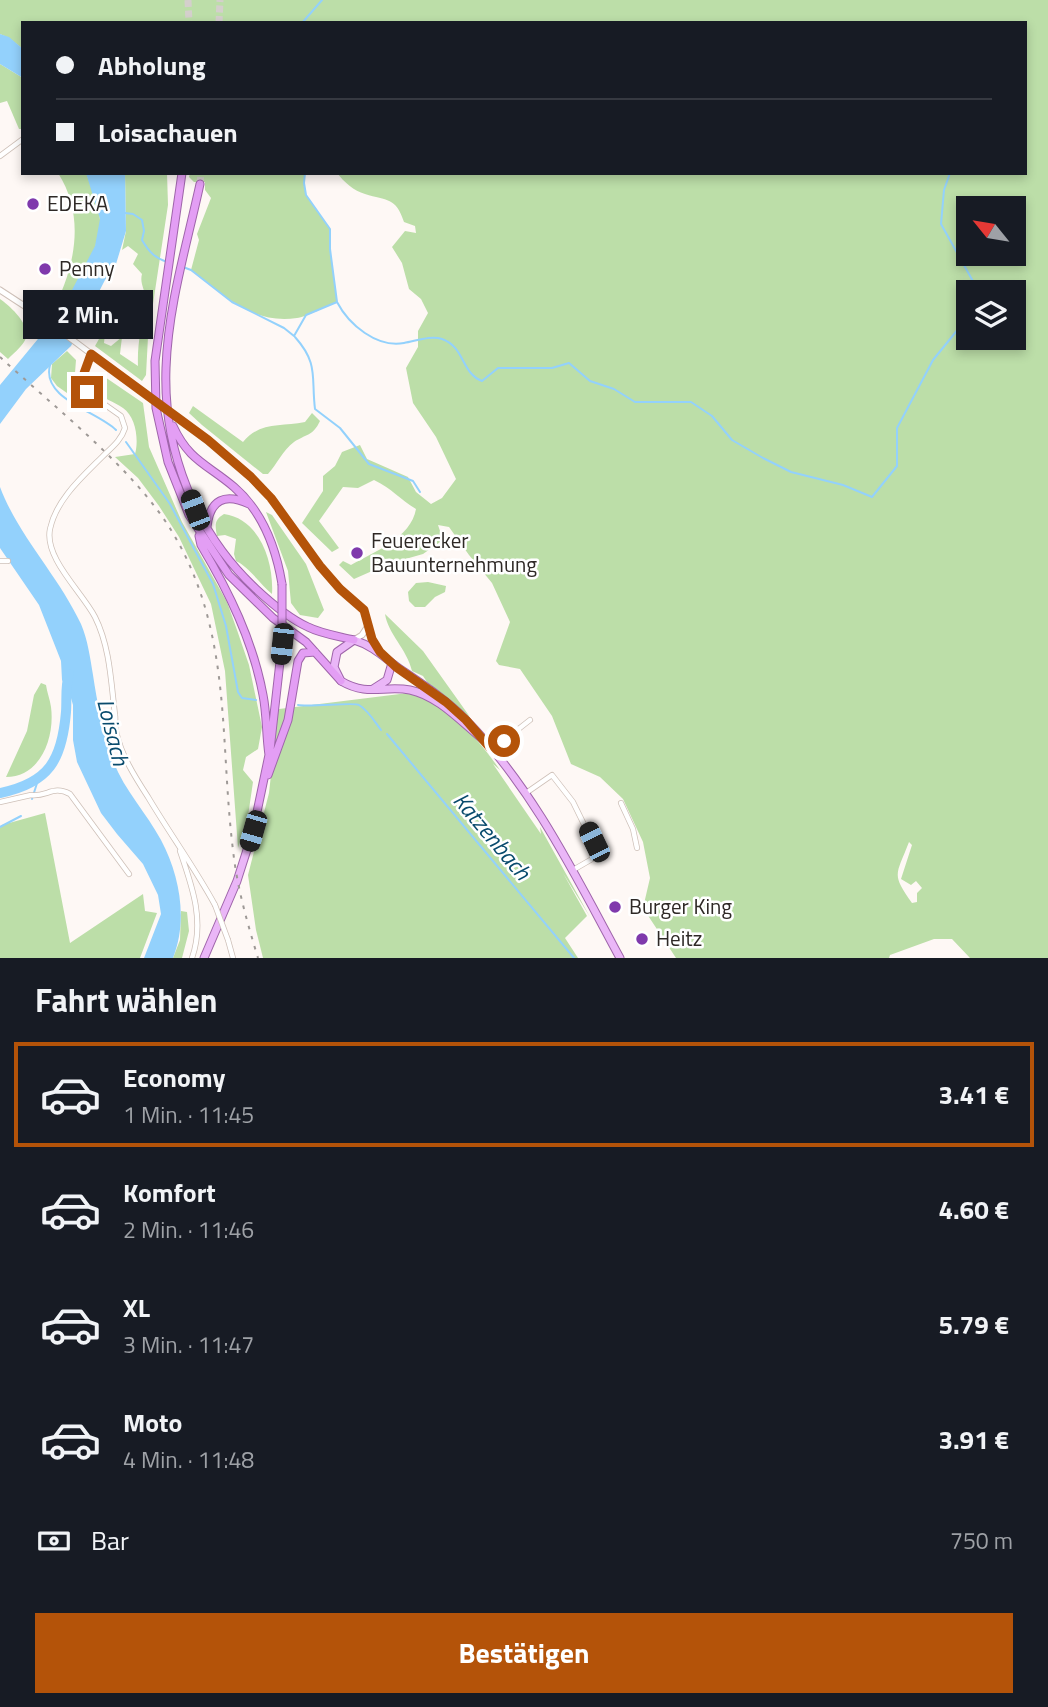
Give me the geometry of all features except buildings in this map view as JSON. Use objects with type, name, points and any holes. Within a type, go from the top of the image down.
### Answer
[{"type":"highway","points":[[181,175],[155,361],[156,408],[167,462],[198,532],[229,575],[274,618],[296,633],[341,681]]},
{"type":"highway","points":[[200,184],[178,282],[166,366],[168,420],[184,480],[195,510],[237,569],[280,609],[305,626],[354,640]]},
{"type":"highway","points":[[168,420],[190,455],[237,489],[251,505],[273,545],[282,584],[282,644],[269,755],[253,831]]},
{"type":"highway","points":[[207,528],[211,510],[218,502],[232,498],[251,505]]},
{"type":"highway","points":[[198,532],[201,545],[234,605],[251,647],[263,696],[269,755]]},
{"type":"highway","points":[[264,782],[275,760],[288,720],[298,661],[303,653],[315,652]]},
{"type":"main road","points":[[426,692],[356,688],[341,681],[334,667],[334,659],[340,649],[354,640],[380,652],[426,692],[466,720],[526,793],[620,958]]},
{"type":"main road","points":[[369,690],[387,680],[392,663]]},
{"type":"main road","points":[[204,958],[237,881],[253,831]]},
{"type":"street","points":[[0,156],[21,140]]},
{"type":"street","points":[[0,290],[78,343],[236,463],[271,498],[340,589],[364,610],[372,639],[380,652]]},
{"type":"street","points":[[91,354],[83,376],[87,392],[116,411],[125,422],[125,428],[118,442],[59,506],[50,527],[50,541],[60,564],[88,605],[99,628],[108,663],[115,729],[129,767],[178,847],[198,873],[215,905],[233,958]]},
{"type":"street","points":[[0,561],[8,562]]},
{"type":"street","points":[[354,640],[368,626]]},
{"type":"street","points":[[492,750],[530,720]]},
{"type":"street","points":[[526,793],[552,775],[578,811],[600,855],[572,871]]},
{"type":"street","points":[[0,802],[63,790],[70,794],[129,874]]},
{"type":"street","points":[[621,803],[633,829],[637,848]]},
{"type":"street","points":[[178,847],[196,905],[198,929],[192,958]]},
{"type":"green space","points":[[0,0],[1048,0],[1048,958],[970,958],[952,939],[934,939],[890,955],[889,958],[676,958],[643,908],[650,878],[643,842],[623,799],[600,777],[571,764],[552,716],[520,669],[499,665],[496,661],[510,622],[492,583],[449,527],[438,525],[443,540],[423,554],[388,564],[354,579],[339,565],[343,561],[351,565],[390,543],[407,528],[416,509],[374,480],[358,488],[343,487],[319,521],[339,548],[332,552],[302,523],[323,491],[323,476],[335,466],[342,452],[360,445],[367,459],[408,477],[416,492],[431,504],[442,498],[456,479],[436,437],[413,403],[406,368],[418,347],[418,331],[428,313],[421,299],[409,289],[402,263],[392,247],[405,231],[416,233],[415,226],[404,222],[398,208],[390,201],[357,191],[339,175],[1027,175],[1027,21],[21,21],[21,47],[0,34]],"holes":[[[909,842],[912,845],[901,879],[911,885],[916,881],[922,888],[917,893],[917,902],[912,903],[898,879],[899,868]]]},
{"type":"green space","points":[[0,64],[21,77],[21,129],[7,101],[0,103]]},
{"type":"green space","points":[[59,175],[87,175],[97,202],[99,231],[91,258],[55,319],[51,314],[66,280],[74,244],[75,226],[67,190]]},
{"type":"green space","points":[[125,175],[167,175],[168,205],[148,337],[146,375],[142,381],[95,346],[99,339],[100,325],[105,333],[104,343],[111,346],[122,337],[120,354],[138,366],[145,298],[142,274],[133,264],[138,254],[128,246],[122,250],[126,231]]},
{"type":"green space","points":[[305,175],[306,195],[330,229],[337,302],[301,317],[266,317],[239,306],[191,270],[199,240],[197,234],[211,198],[205,190],[205,182],[194,182],[189,177]]},
{"type":"green space","points":[[0,299],[20,318],[26,330],[24,342],[8,359],[0,352]]},
{"type":"green space","points":[[67,351],[76,360],[72,379],[74,386],[97,407],[94,412],[57,386],[51,378],[52,364]]},
{"type":"green space","points":[[99,373],[143,403],[149,447],[182,522],[227,602],[249,665],[262,727],[258,749],[246,757],[243,770],[253,782],[248,816],[238,848],[225,671],[211,604],[179,537],[159,506],[138,478],[115,457],[135,454],[135,429],[131,417],[123,408],[94,391],[94,378]]},
{"type":"green space","points":[[193,406],[243,442],[264,428],[305,422],[312,413],[320,421],[312,432],[290,445],[268,474],[263,474],[189,413]]},
{"type":"green space","points":[[266,512],[272,515],[306,564],[324,610],[318,618],[300,615],[291,603],[288,571]]},
{"type":"green space","points":[[224,514],[247,524],[256,533],[267,556],[272,594],[236,561],[236,539],[225,535],[217,536],[216,523]]},
{"type":"green space","points":[[428,582],[446,586],[445,592],[425,607],[415,607],[409,601],[408,592],[416,583]]},
{"type":"green space","points":[[385,614],[423,651],[470,717],[423,676],[412,671]]},
{"type":"green space","points":[[41,683],[46,685],[51,707],[48,742],[37,763],[18,775],[6,777],[27,731],[34,695]]},
{"type":"green space","points":[[408,693],[436,705],[472,734],[500,770],[493,764],[541,834],[540,827],[590,917],[563,873],[587,916],[565,938],[578,958],[263,958],[248,875],[269,793],[273,757],[271,710]]},
{"type":"green space","points":[[45,813],[70,943],[143,894],[145,911],[157,913],[140,958],[0,958],[0,828],[2,825]]},
{"type":"green space","points":[[181,911],[187,912],[189,931],[182,958],[173,958],[180,940]]},
{"type":"water","points":[[0,34],[9,37],[21,47],[21,77],[0,64]]},
{"type":"water","points":[[87,175],[125,175],[126,231],[116,264],[71,346],[26,389],[0,424],[0,385],[61,311],[95,246],[100,219]]},
{"type":"water","points":[[0,487],[17,523],[81,624],[89,649],[101,717],[112,758],[122,780],[168,854],[177,883],[181,913],[178,943],[173,958],[144,958],[161,914],[158,895],[143,864],[101,813],[77,762],[73,740],[73,705],[62,680],[61,661],[39,605],[0,548]]},
{"type":"waterway","points":[[304,21],[322,0]]},
{"type":"waterway","points":[[183,267],[191,270],[232,302],[284,328],[294,336],[306,315],[337,302],[330,229],[306,195],[305,175]]},
{"type":"waterway","points":[[949,175],[944,190],[941,224],[972,280]]},
{"type":"waterway","points":[[125,213],[133,214],[142,220],[142,240],[153,254],[167,262]]},
{"type":"waterway","points":[[337,302],[356,326],[384,342],[394,344],[442,339],[455,348],[470,372],[482,381],[498,368],[552,368],[569,363],[590,381],[614,389],[635,402],[691,402],[712,416],[732,440],[763,458],[791,472],[843,485],[872,497],[897,466],[897,428],[933,360],[956,332]]},
{"type":"waterway","points":[[295,337],[311,363],[315,409],[340,428],[369,464],[413,481],[420,492]]},
{"type":"waterway","name":"Katzenbach","points":[[50,365],[49,377],[62,395],[116,430]]},
{"type":"waterway","name":"Katzenbach","points":[[126,442],[170,504],[213,584],[226,626],[238,692],[242,698],[256,700]]},
{"type":"waterway","points":[[0,793],[30,783],[50,767],[61,744],[69,674]]},
{"type":"waterway","name":"Katzenbach","points":[[298,705],[359,705],[381,730]]},
{"type":"waterway","name":"Katzenbach","points":[[387,734],[574,958]]},
{"type":"waterway","points":[[32,799],[38,780]]},
{"type":"waterway","points":[[0,827],[21,816]]},
{"type":"tunnel","points":[[188,0],[189,21]]},
{"type":"tunnel","points":[[219,21],[220,0]]},
{"type":"tunnel","points":[[200,184],[201,175]]},
{"type":"railway","points":[[0,357],[92,439],[136,484],[171,530],[191,568],[205,607],[214,646],[224,726],[235,864],[258,958]]},
{"type":"place","name":"EDEKA","points":[[33,204]]},
{"type":"place","name":"Penny","points":[[45,269]]},
{"type":"place","name":"Feuerecker Bauunternehmung","points":[[357,553]]},
{"type":"place","name":"Burger King","points":[[615,907]]},
{"type":"place","name":"Heitz","points":[[642,939]]},
{"type":"route","points":[[87,392],[83,376],[91,354],[236,463],[271,498],[340,589],[364,610],[372,639],[380,652],[396,667],[446,702],[492,750],[504,741]]},
{"type":"water label","name":"Loisach","points":[[113,732]]}]
